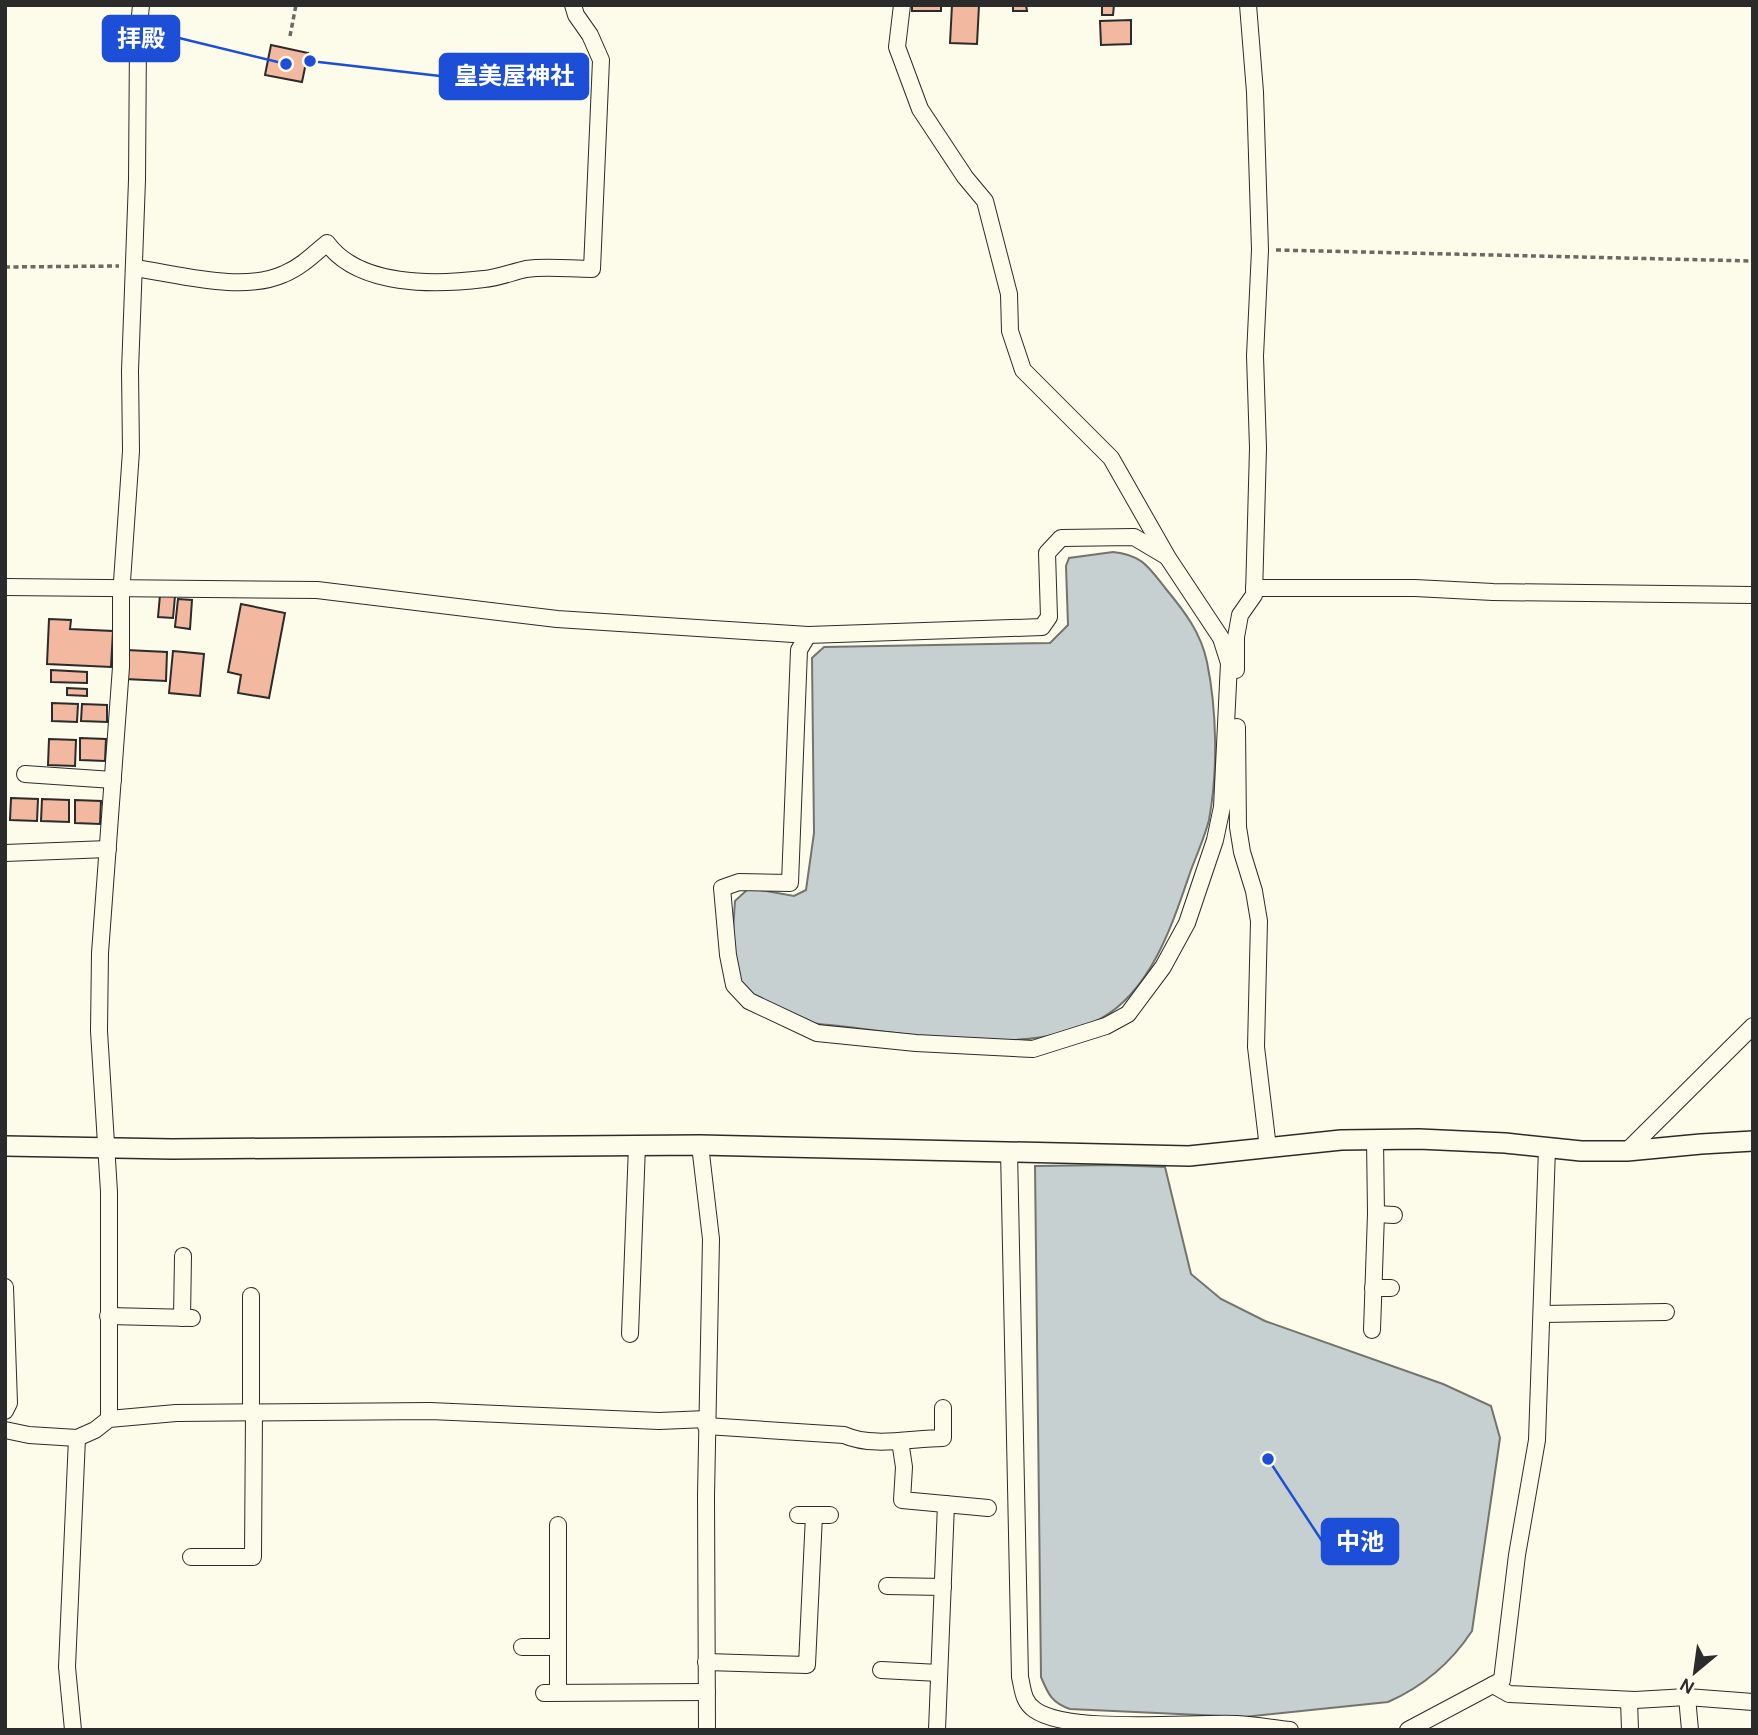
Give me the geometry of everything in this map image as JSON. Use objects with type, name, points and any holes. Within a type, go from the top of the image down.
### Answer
[{"type":"street","points":[[108,1419],[107,1148],[99,1031],[100,953],[121,667],[132,422],[130,371],[141,5]]},
{"type":"street","points":[[134,268],[222,281],[253,282],[282,275],[301,265],[327,243],[336,256],[383,279],[485,279],[529,269],[592,269],[601,60],[573,5]]},
{"type":"street","points":[[808,635],[799,650],[790,884],[738,882],[722,888],[728,956],[734,985],[749,1001],[817,1033],[916,1043],[1033,1049],[1065,1041],[1128,1014],[1163,967],[1187,923],[1215,840],[1222,807],[1229,663],[1221,638],[1168,558],[1111,458],[1023,370],[1010,331],[1009,294],[985,201],[965,177],[920,109],[897,47],[902,5]]},
{"type":"street","points":[[1248,5],[1255,92],[1260,250],[1255,356],[1258,447],[1254,595],[1240,615],[1236,637],[1238,816],[1242,852],[1254,891],[1259,920],[1256,1047],[1268,1148]]},
{"type":"street","points":[[5,587],[317,590],[557,619],[808,635],[1042,627],[1049,617],[1047,553],[1061,538],[1134,537],[1168,558]]},
{"type":"street","points":[[1254,588],[1415,588],[1493,592],[1753,595]]},
{"type":"street","points":[[25,774],[113,780]]},
{"type":"street","points":[[5,853],[108,849]]},
{"type":"street","points":[[1627,1151],[1753,1026]]},
{"type":"street","points":[[1372,1330],[1376,1214],[1375,1139]]},
{"type":"street","points":[[5,1146],[107,1148],[700,1144],[1189,1156],[1375,1139],[1493,1142],[1547,1148],[1627,1151],[1753,1141]]},
{"type":"street","points":[[700,1144],[711,1239],[707,1422],[707,1730]]},
{"type":"street","points":[[630,1334],[637,1145]]},
{"type":"street","points":[[1408,1730],[1502,1680],[1517,1555],[1537,1440],[1547,1148]]},
{"type":"street","points":[[1009,1151],[1020,1677],[1025,1700],[1034,1710],[1050,1718],[1081,1727],[1237,1724],[1290,1730]]},
{"type":"street","points":[[1376,1214],[1394,1215]]},
{"type":"street","points":[[108,1316],[187,1318],[183,1256]]},
{"type":"street","points":[[5,1287],[9,1403],[5,1411]]},
{"type":"street","points":[[1373,1288],[1391,1288]]},
{"type":"street","points":[[191,1557],[253,1557],[251,1296]]},
{"type":"street","points":[[1542,1314],[1629,1320],[1666,1312]]},
{"type":"street","points":[[5,1430],[29,1435],[77,1438],[95,1430],[108,1419],[176,1413],[430,1412],[707,1422],[844,1435],[857,1441],[900,1441],[943,1438],[943,1408]]},
{"type":"street","points":[[74,1730],[67,1667],[77,1438]]},
{"type":"street","points":[[900,1441],[904,1467],[902,1500],[988,1508]]},
{"type":"street","points":[[937,1730],[946,1504]]},
{"type":"street","points":[[706,1662],[807,1665],[814,1515]]},
{"type":"street","points":[[558,1525],[558,1647],[551,1693],[707,1692]]},
{"type":"street","points":[[887,1586],[943,1587]]},
{"type":"street","points":[[522,1647],[558,1647]]},
{"type":"street","points":[[881,1670],[939,1673]]},
{"type":"street","points":[[1493,1685],[1509,1694],[1629,1700],[1687,1697],[1753,1702]]},
{"type":"street","points":[[1687,1697],[1690,1730]]},
{"type":"street","points":[[1629,1700],[1630,1730]]},
{"type":"path","points":[[290,36],[296,5]]},
{"type":"path","points":[[1260,250],[1753,261]]},
{"type":"path","points":[[5,267],[134,268]]},
{"type":"shaded area","points":[[1113,552],[1132,556],[1144,564],[1191,623],[1207,662],[1214,721],[1214,782],[1209,820],[1168,933],[1147,973],[1134,991],[1118,1007],[1100,1019],[1072,1031],[1041,1037],[972,1040],[808,1023],[783,1013],[748,991],[737,980],[733,964],[735,901],[749,888],[794,896],[806,890],[814,833],[812,658],[824,647],[1050,643],[1068,625],[1066,566],[1069,558]]},
{"type":"shaded area","points":[[1035,1166],[1165,1167],[1191,1274],[1221,1299],[1265,1321],[1443,1384],[1491,1406],[1500,1438],[1472,1631],[1445,1664],[1401,1696],[1388,1702],[1244,1717],[1070,1709],[1055,1701],[1049,1693],[1041,1677]]},
{"type":"building","points":[[912,5],[941,5],[941,11],[912,11]]},
{"type":"building","points":[[952,5],[979,5],[977,44],[950,43]]},
{"type":"building","points":[[1013,5],[1026,5],[1027,11],[1013,11]]},
{"type":"building","points":[[1102,5],[1114,5],[1113,15],[1102,15]]},
{"type":"building","points":[[1131,20],[1131,44],[1101,45],[1100,21]]},
{"type":"building","points":[[271,45],[308,53],[302,82],[265,75]]},
{"type":"building","points":[[160,595],[175,596],[173,618],[158,617]]},
{"type":"building","points":[[178,599],[192,600],[190,629],[175,627]]},
{"type":"building","points":[[241,604],[285,613],[269,698],[238,693],[241,675],[228,672]]},
{"type":"building","points":[[49,619],[71,620],[70,629],[113,631],[111,667],[47,664]]},
{"type":"building","points":[[126,650],[167,652],[166,681],[125,679]]},
{"type":"building","points":[[173,651],[204,654],[200,696],[169,693]]},
{"type":"building","points":[[51,670],[87,672],[87,683],[51,682]]},
{"type":"building","points":[[67,688],[87,689],[87,696],[67,695]]},
{"type":"building","points":[[52,703],[78,704],[77,722],[52,721]]},
{"type":"building","points":[[82,704],[107,705],[107,722],[81,721]]},
{"type":"building","points":[[80,738],[106,739],[105,761],[80,760]]},
{"type":"building","points":[[49,739],[76,740],[75,766],[48,765]]},
{"type":"building","points":[[11,798],[38,799],[37,821],[10,820]]},
{"type":"building","points":[[42,799],[69,800],[69,822],[41,821]]},
{"type":"building","points":[[75,800],[101,801],[100,824],[75,823]]},
{"type":"place","name":"皇美屋神社","points":[[310,61]]},
{"type":"place","name":"拝殿","points":[[286,64]]},
{"type":"place","name":"中池","points":[[1268,1459]]}]
